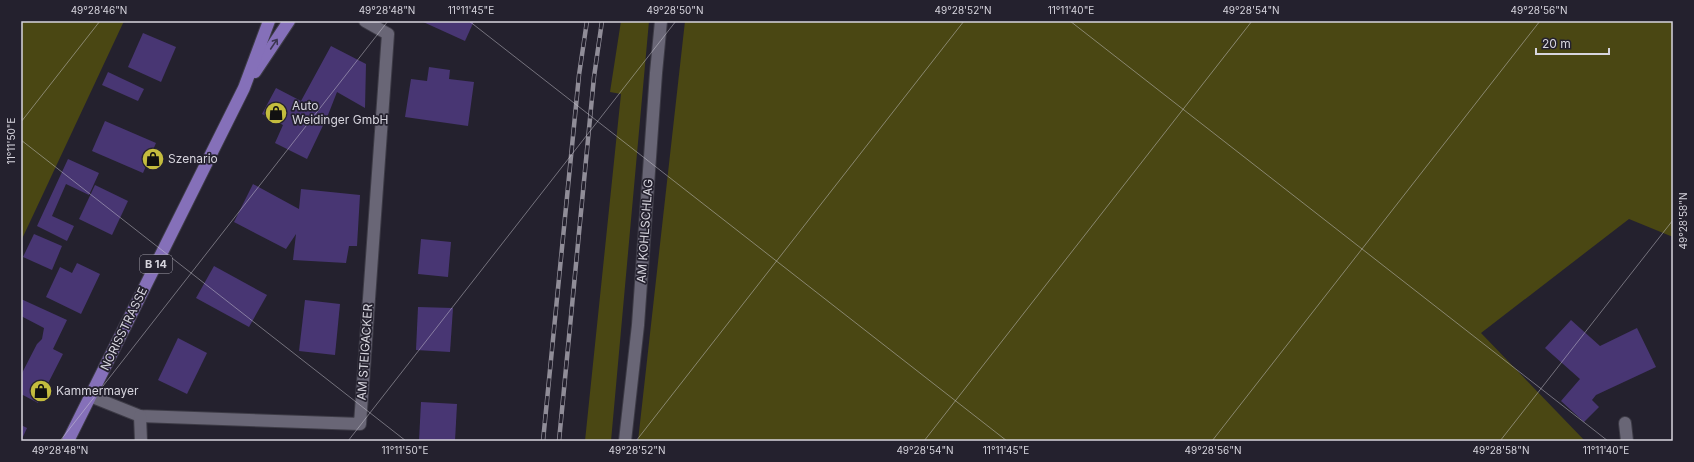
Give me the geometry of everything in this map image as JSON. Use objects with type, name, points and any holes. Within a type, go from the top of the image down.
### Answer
[{"type":"main road","name":"NORISSTRASSE","points":[[68,441],[244,88],[269,21]]},
{"type":"main road","name":"NORISSTRASSE","points":[[244,88],[289,21]]},
{"type":"street","name":"AM STEIGACKER","points":[[90,396],[140,416],[360,424],[388,34],[365,21]]},
{"type":"street","name":"AM KOHLSCHLAG","points":[[625,441],[638,326],[655,81],[661,21]]},
{"type":"street","points":[[140,416],[141,441]]},
{"type":"street","points":[[1624,423],[1627,441]]},
{"type":"shaded area","points":[[21,21],[124,21],[21,241]]},
{"type":"shaded area","points":[[621,21],[649,21],[611,441],[585,441],[621,94],[610,92]]},
{"type":"shaded area","points":[[685,21],[1673,21],[1673,237],[1629,219],[1481,333],[1585,441],[638,441]]},
{"type":"building","points":[[421,21],[474,21],[465,41]]},
{"type":"building","points":[[143,33],[176,47],[161,82],[128,67]]},
{"type":"building","points":[[331,46],[366,64],[365,108],[337,92],[307,159],[275,143],[283,125],[262,114],[276,88],[301,101]]},
{"type":"building","points":[[429,67],[450,70],[449,79],[474,82],[468,126],[405,117],[411,79],[427,81]]},
{"type":"building","points":[[108,72],[144,89],[138,101],[102,85]]},
{"type":"building","points":[[105,121],[156,143],[143,173],[92,151]]},
{"type":"building","points":[[68,159],[99,173],[89,195],[66,184],[52,216],[74,226],[67,241],[37,226]]},
{"type":"building","points":[[253,184],[299,209],[301,189],[360,195],[357,246],[349,246],[346,263],[293,260],[296,234],[286,249],[234,222]]},
{"type":"building","points":[[95,185],[128,201],[112,235],[79,219]]},
{"type":"building","points":[[34,234],[62,246],[52,270],[23,257]]},
{"type":"building","points":[[421,239],[451,242],[448,277],[418,274]]},
{"type":"building","points":[[77,263],[100,274],[81,314],[46,297],[60,267],[72,273]]},
{"type":"building","points":[[214,266],[267,295],[249,327],[196,298]]},
{"type":"building","points":[[21,299],[67,320],[53,349],[63,354],[38,403],[21,394],[21,375],[37,344],[42,339],[44,328],[21,316]]},
{"type":"building","points":[[305,300],[340,304],[335,355],[299,351]]},
{"type":"building","points":[[418,307],[453,308],[450,352],[416,350]]},
{"type":"building","points":[[1571,320],[1600,346],[1637,328],[1656,367],[1596,395],[1592,400],[1599,407],[1584,422],[1561,401],[1580,379],[1545,348]]},
{"type":"building","points":[[178,338],[207,353],[187,394],[158,380]]},
{"type":"building","points":[[421,402],[457,404],[455,441],[419,441]]},
{"type":"building","points":[[21,425],[27,428],[21,441]]},
{"type":"railway","points":[[543,441],[579,75],[587,21]]},
{"type":"railway","points":[[559,441],[594,77],[602,21]]},
{"type":"place","name":"Auto Weidinger GmbH","points":[[276,113]]},
{"type":"place","name":"Szenario","points":[[153,159]]},
{"type":"place","name":"Kammermayer","points":[[41,391]]}]
